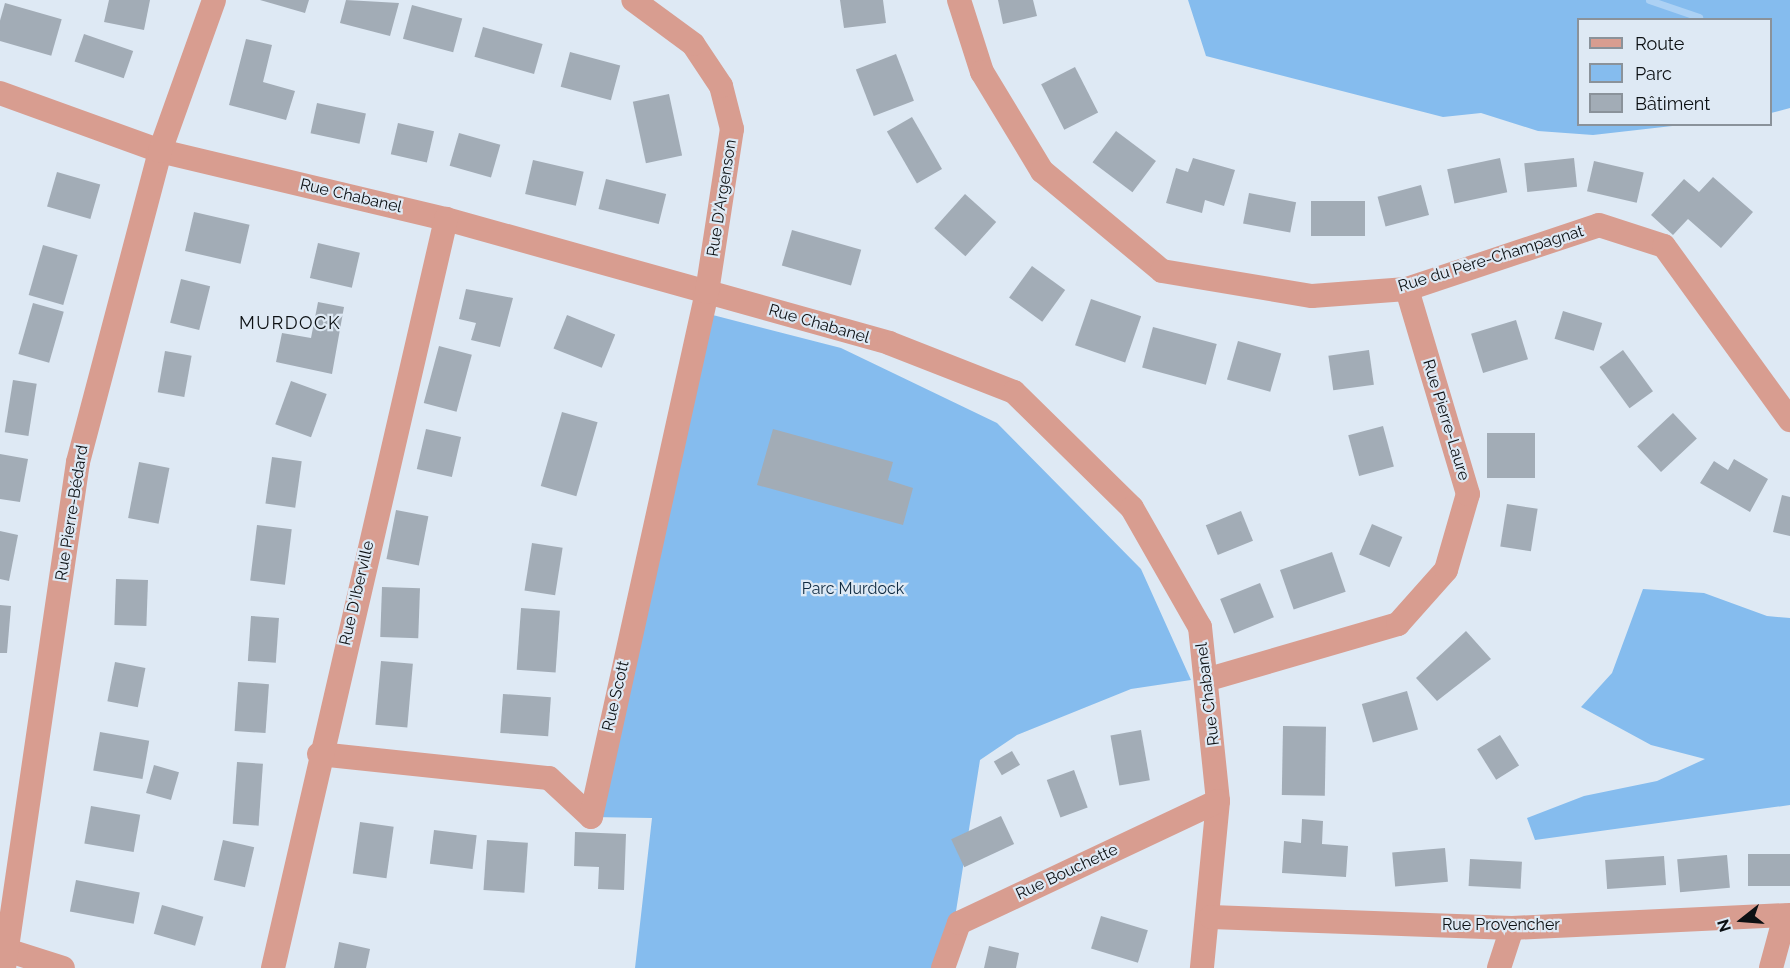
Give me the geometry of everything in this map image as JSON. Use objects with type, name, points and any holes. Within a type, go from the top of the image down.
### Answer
[{"type":"street","name":"Rue Pierre-Bédard","points":[[4,956],[78,462],[160,150],[214,0]]},
{"type":"street","name":"Rue D'Argenson","points":[[633,0],[693,44],[721,87],[732,129],[707,292]]},
{"type":"street","name":"Rue du Père-Champagnat","points":[[959,0],[982,72],[1042,171],[1162,271],[1312,296],[1407,289],[1599,225],[1664,246],[1790,420]]},
{"type":"street","name":"Rue Chabanel","points":[[0,93],[160,150],[446,219],[890,343],[1014,392],[1132,508],[1200,627],[1209,679],[1218,801],[1211,917],[1202,968]]},
{"type":"street","name":"Rue D'Iberville","points":[[273,968],[319,754],[446,219]]},
{"type":"street","name":"Rue Pierre-Laure","points":[[1209,679],[1398,624],[1446,570],[1468,494],[1407,289]]},
{"type":"street","name":"Rue Scott","points":[[319,754],[549,778],[591,817],[707,292]]},
{"type":"street","name":"Rue Bouchette","points":[[943,968],[959,923],[1218,801]]},
{"type":"street","points":[[1771,968],[1788,916]]},
{"type":"street","name":"Rue Provencher","points":[[1211,917],[1512,928],[1788,916]]},
{"type":"street","points":[[1499,968],[1512,928]]},
{"type":"street","points":[[4,956],[63,968]]},
{"type":"green space","points":[[1188,0],[1790,0],[1790,108],[1772,113],[1772,18],[1577,18],[1577,126],[1672,126],[1593,135],[1538,131],[1481,113],[1443,117],[1206,56]]},
{"type":"green space","name":"Parc Murdock","points":[[705,313],[841,348],[997,423],[1141,569],[1191,680],[1131,689],[1017,735],[980,760],[947,968],[635,968],[652,818],[591,817]]},
{"type":"green space","points":[[1643,589],[1704,593],[1767,616],[1790,618],[1790,805],[1535,840],[1527,818],[1584,796],[1657,781],[1705,759],[1651,745],[1581,707],[1612,673]]},
{"type":"building","points":[[109,0],[150,0],[144,30],[104,22]]},
{"type":"building","points":[[260,0],[309,0],[305,13]]},
{"type":"building","points":[[346,0],[399,3],[390,36],[340,23]]},
{"type":"building","points":[[840,0],[883,0],[886,23],[844,28]]},
{"type":"building","points":[[998,0],[1033,0],[1037,16],[1003,24]]},
{"type":"building","points":[[5,3],[62,19],[51,56],[0,41],[0,20]]},
{"type":"building","points":[[412,5],[462,18],[453,52],[403,39]]},
{"type":"building","points":[[483,27],[543,44],[534,74],[474,57]]},
{"type":"building","points":[[84,34],[133,51],[124,78],[75,61]]},
{"type":"building","points":[[246,39],[272,45],[263,82],[295,91],[286,120],[229,105]]},
{"type":"building","points":[[570,52],[620,65],[611,100],[561,87]]},
{"type":"building","points":[[896,54],[914,101],[874,116],[856,69]]},
{"type":"building","points":[[1075,67],[1098,112],[1064,130],[1041,84]]},
{"type":"building","points":[[669,94],[682,156],[646,163],[633,102]]},
{"type":"building","points":[[317,103],[366,113],[359,144],[311,133]]},
{"type":"building","points":[[912,117],[942,169],[917,183],[887,132]]},
{"type":"building","points":[[398,123],[434,131],[427,163],[391,154]]},
{"type":"building","points":[[1116,131],[1156,161],[1132,192],[1093,162]]},
{"type":"building","points":[[459,133],[500,145],[491,178],[450,166]]},
{"type":"building","points":[[1193,158],[1235,170],[1224,206],[1205,200],[1202,213],[1166,203],[1176,168],[1188,172]]},
{"type":"building","points":[[1500,158],[1507,192],[1454,203],[1447,169]]},
{"type":"building","points":[[1574,158],[1577,187],[1527,192],[1524,163]]},
{"type":"building","points":[[533,160],[584,172],[576,206],[525,194]]},
{"type":"building","points":[[1594,161],[1644,172],[1637,203],[1587,191]]},
{"type":"building","points":[[57,172],[100,184],[90,219],[47,207]]},
{"type":"building","points":[[1713,177],[1753,212],[1721,248],[1688,219],[1673,235],[1651,215],[1684,179],[1699,192]]},
{"type":"building","points":[[606,179],[666,194],[659,224],[599,209]]},
{"type":"building","points":[[1421,185],[1429,215],[1386,227],[1378,197]]},
{"type":"building","points":[[1249,193],[1296,202],[1290,233],[1243,223]]},
{"type":"building","points":[[965,194],[996,222],[965,256],[934,228]]},
{"type":"building","points":[[1311,201],[1365,201],[1365,236],[1311,236]]},
{"type":"building","points":[[194,212],[250,225],[241,264],[185,251]]},
{"type":"building","points":[[792,230],[861,250],[851,285],[782,266]]},
{"type":"building","points":[[318,243],[360,253],[352,288],[310,278]]},
{"type":"building","points":[[43,245],[78,255],[63,305],[29,295]]},
{"type":"building","points":[[1032,266],[1065,290],[1042,322],[1009,298]]},
{"type":"building","points":[[181,279],[210,286],[199,330],[170,323]]},
{"type":"building","points":[[466,289],[513,298],[500,347],[471,340],[476,323],[459,319]]},
{"type":"building","points":[[1091,299],[1141,316],[1125,363],[1075,345]]},
{"type":"building","points":[[318,302],[344,307],[332,374],[276,362],[282,333],[311,338]]},
{"type":"building","points":[[33,303],[64,312],[49,363],[18,354]]},
{"type":"building","points":[[1563,311],[1602,323],[1594,351],[1555,339]]},
{"type":"building","points":[[567,315],[615,334],[602,368],[554,348]]},
{"type":"building","points":[[1516,320],[1528,359],[1483,373],[1471,334]]},
{"type":"building","points":[[1153,327],[1217,344],[1206,385],[1142,368]]},
{"type":"building","points":[[1238,341],[1281,353],[1270,392],[1227,379]]},
{"type":"building","points":[[439,346],[472,355],[457,412],[424,403]]},
{"type":"building","points":[[1369,350],[1374,385],[1333,390],[1328,356]]},
{"type":"building","points":[[1623,350],[1653,391],[1630,408],[1600,367]]},
{"type":"building","points":[[165,351],[192,356],[184,397],[158,392]]},
{"type":"building","points":[[13,380],[37,384],[28,436],[5,432]]},
{"type":"building","points":[[291,381],[327,394],[311,437],[275,424]]},
{"type":"building","points":[[562,412],[598,422],[576,496],[541,486]]},
{"type":"building","points":[[1673,413],[1697,439],[1661,472],[1637,446]]},
{"type":"building","points":[[1383,426],[1394,467],[1359,476],[1348,435]]},
{"type":"building","points":[[426,429],[461,437],[452,477],[417,469]]},
{"type":"building","points":[[773,429],[893,462],[888,480],[913,488],[903,525],[757,485]]},
{"type":"building","points":[[1487,433],[1535,433],[1535,478],[1487,478]]},
{"type":"building","points":[[0,454],[28,459],[20,502],[0,499]]},
{"type":"building","points":[[272,457],[302,461],[295,508],[265,504]]},
{"type":"building","points":[[1734,459],[1768,479],[1750,512],[1700,483],[1714,461],[1728,470]]},
{"type":"building","points":[[139,462],[169,468],[159,524],[128,518]]},
{"type":"building","points":[[1782,495],[1790,497],[1790,536],[1773,532]]},
{"type":"building","points":[[1507,504],[1538,509],[1531,551],[1500,546]]},
{"type":"building","points":[[396,510],[428,516],[419,565],[386,559]]},
{"type":"building","points":[[1241,511],[1253,541],[1218,555],[1206,525]]},
{"type":"building","points":[[1372,524],[1402,537],[1389,567],[1359,554]]},
{"type":"building","points":[[257,525],[292,529],[285,585],[250,581]]},
{"type":"building","points":[[0,531],[18,535],[9,581],[0,579]]},
{"type":"building","points":[[532,543],[563,548],[555,595],[524,590]]},
{"type":"building","points":[[1332,552],[1346,592],[1294,610],[1280,570]]},
{"type":"building","points":[[116,579],[148,580],[146,626],[114,625]]},
{"type":"building","points":[[1260,583],[1274,617],[1234,633],[1220,599]]},
{"type":"building","points":[[382,587],[420,588],[418,638],[380,637]]},
{"type":"building","points":[[0,605],[11,606],[7,653],[0,653]]},
{"type":"building","points":[[521,608],[560,611],[556,673],[517,670]]},
{"type":"building","points":[[251,616],[279,618],[276,663],[248,661]]},
{"type":"building","points":[[1466,631],[1491,659],[1437,701],[1416,678]]},
{"type":"building","points":[[381,661],[413,664],[407,728],[375,725]]},
{"type":"building","points":[[115,662],[145,668],[138,707],[107,701]]},
{"type":"building","points":[[238,682],[269,684],[266,733],[235,731]]},
{"type":"building","points":[[1407,691],[1418,729],[1373,742],[1362,704]]},
{"type":"building","points":[[503,694],[551,697],[548,736],[500,733]]},
{"type":"building","points":[[1283,726],[1326,727],[1325,796],[1282,795]]},
{"type":"building","points":[[1141,730],[1150,780],[1119,786],[1110,735]]},
{"type":"building","points":[[100,732],[149,741],[142,779],[93,770]]},
{"type":"building","points":[[1500,735],[1519,766],[1496,780],[1477,749]]},
{"type":"building","points":[[1012,751],[1020,765],[1002,775],[994,762]]},
{"type":"building","points":[[237,762],[263,764],[259,826],[233,824]]},
{"type":"building","points":[[154,765],[179,772],[171,800],[146,793]]},
{"type":"building","points":[[1074,770],[1088,808],[1060,818],[1047,780]]},
{"type":"building","points":[[91,806],[140,815],[134,852],[84,843]]},
{"type":"building","points":[[1001,816],[1014,844],[964,867],[951,839]]},
{"type":"building","points":[[1302,819],[1323,821],[1322,844],[1348,846],[1346,877],[1282,873],[1284,841],[1301,843]]},
{"type":"building","points":[[360,822],[394,827],[386,878],[353,873]]},
{"type":"building","points":[[434,830],[477,835],[473,869],[430,864]]},
{"type":"building","points":[[575,832],[626,834],[624,890],[598,889],[599,867],[574,866]]},
{"type":"building","points":[[223,840],[254,847],[245,887],[214,880]]},
{"type":"building","points":[[487,840],[528,843],[524,893],[484,890]]},
{"type":"building","points":[[1445,848],[1448,882],[1395,886],[1392,853]]},
{"type":"building","points":[[1748,854],[1790,854],[1790,886],[1748,886]]},
{"type":"building","points":[[1727,855],[1730,888],[1680,892],[1677,859]]},
{"type":"building","points":[[1664,856],[1666,885],[1607,889],[1605,860]]},
{"type":"building","points":[[1470,859],[1522,862],[1521,889],[1469,886]]},
{"type":"building","points":[[76,880],[140,892],[134,924],[70,911]]},
{"type":"building","points":[[162,905],[203,917],[195,946],[154,934]]},
{"type":"building","points":[[1101,916],[1148,930],[1138,963],[1091,949]]},
{"type":"building","points":[[339,942],[370,949],[366,968],[334,968]]},
{"type":"building","points":[[989,946],[1019,953],[1016,968],[984,968]]},
{"type":"waterway","points":[[1649,0],[1699,17]]},
{"type":"district","name":"MURDOCK","points":[[290,323]]}]
